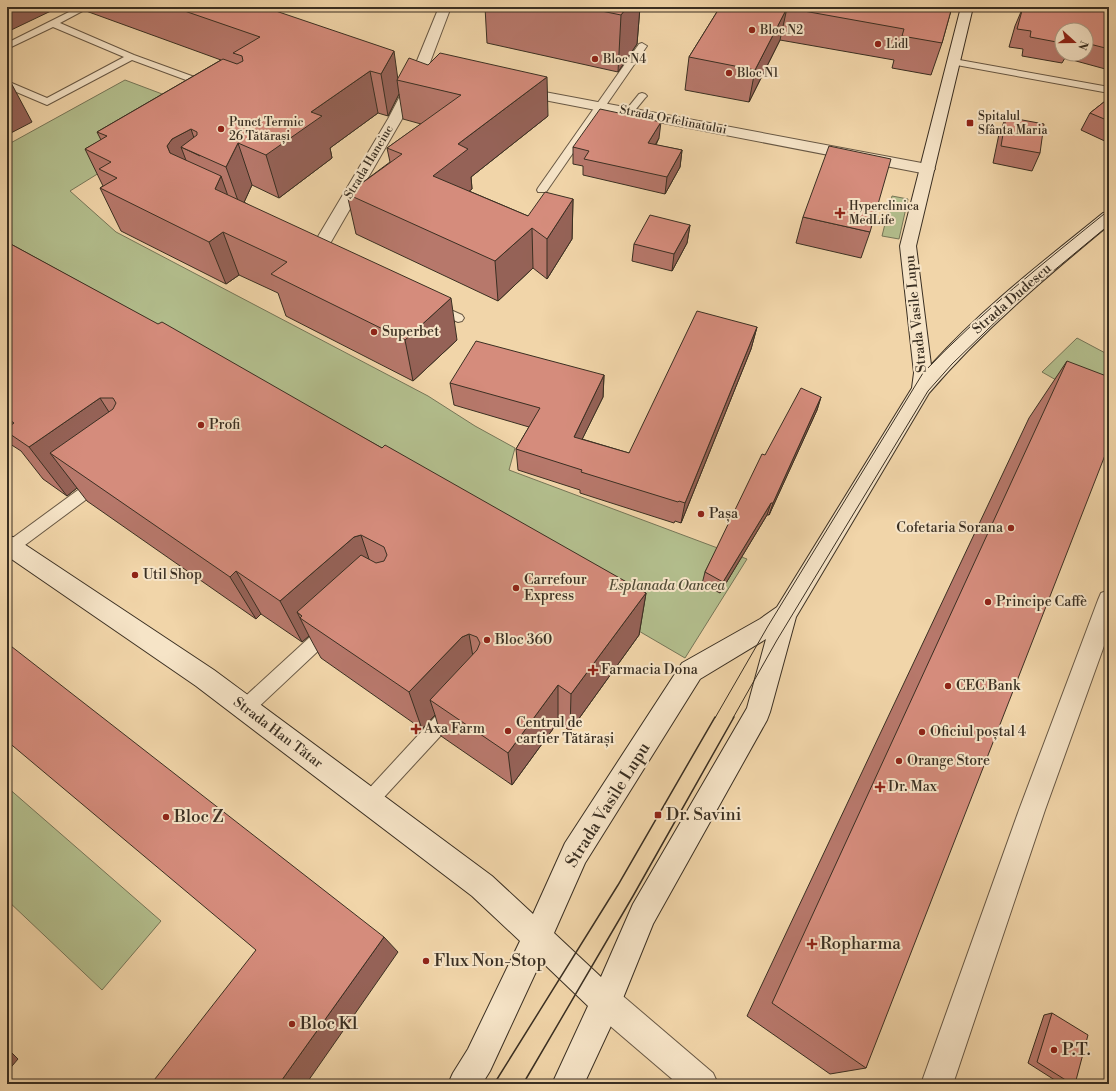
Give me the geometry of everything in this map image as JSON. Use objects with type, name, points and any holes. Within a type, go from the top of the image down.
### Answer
[{"type":"street","name":"Strada Hanciuc","points":[[314,248],[392,124],[445,7]]},
{"type":"street","name":"Strada Vasile Lupu","points":[[568,1084],[606,1002],[643,914],[758,712],[785,614],[922,388],[923,374],[908,246],[967,7]]},
{"type":"street","points":[[414,78],[434,75]]},
{"type":"street","name":"Strada Orfelinatului","points":[[503,88],[927,169]]},
{"type":"street","name":"Strada Dudescu","points":[[922,388],[945,360],[1010,298],[1109,217]]},
{"type":"street","name":"Strada Han Tătar","points":[[9,545],[205,678],[482,886],[606,1002],[702,1084]]},
{"type":"street","points":[[937,1084],[1032,810],[1109,600]]},
{"type":"street","name":"Strada Vasile Lupu","points":[[464,1084],[479,1060],[537,938],[575,853],[691,671],[768,626],[785,614]]},
{"type":"lane","points":[[7,46],[86,7]]},
{"type":"lane","points":[[52,23],[131,57],[215,88]]},
{"type":"lane","points":[[542,190],[602,106],[642,46]]},
{"type":"lane","points":[[7,84],[47,102],[131,57]]},
{"type":"lane","points":[[954,62],[1109,90]]},
{"type":"lane","points":[[629,112],[642,96]]},
{"type":"lane","name":"Strada Hanciuc","points":[[314,248],[332,257]]},
{"type":"lane","points":[[423,301],[458,318]]},
{"type":"lane","points":[[9,545],[107,477]]},
{"type":"lane","points":[[245,708],[341,620]]},
{"type":"lane","points":[[369,801],[462,700]]},
{"type":"green space","name":"Esplanada Oancea","points":[[125,80],[202,109],[70,191],[116,232],[428,396],[475,426],[515,448],[509,470],[747,559],[685,658],[394,488],[7,271],[7,145]]},
{"type":"green space","points":[[892,196],[908,199],[899,239],[882,236]]},
{"type":"green space","points":[[1077,338],[1109,355],[1109,410],[1042,372]]},
{"type":"green space","points":[[7,787],[161,921],[102,990],[7,900]]},
{"type":"building","points":[[173,7],[264,7],[394,51],[381,74],[370,71],[311,112],[322,116],[266,155],[238,143],[226,167],[181,147],[197,135],[197,132],[191,129],[172,139],[167,146],[170,153],[221,176],[215,189],[451,298],[405,340],[271,274],[287,262],[223,232],[209,242],[100,188],[117,178],[99,169],[111,162],[85,149],[107,136],[97,132],[223,59],[237,64],[243,61],[242,56],[233,53],[260,37]]},
{"type":"building","points":[[582,7],[627,7],[621,15]]},
{"type":"building","points":[[720,7],[952,7],[942,43],[902,36],[904,29],[787,8],[755,70],[689,57]]},
{"type":"building","points":[[1023,7],[1109,7],[1109,49],[1094,45],[1094,22],[1054,22],[1054,42],[1030,37],[1031,31],[1017,29]]},
{"type":"building","points":[[440,53],[547,77],[458,144],[468,149],[433,176],[528,216],[545,192],[573,199],[547,239],[532,228],[495,261],[347,194],[402,154],[387,148],[461,95],[397,80],[409,58],[428,65]]},
{"type":"building","points":[[1109,98],[1109,121],[1090,113]]},
{"type":"building","points":[[600,109],[661,122],[648,143],[682,150],[667,177],[584,159],[589,151],[573,147]]},
{"type":"building","points":[[1006,117],[1044,124],[1040,153],[1001,146]]},
{"type":"building","name":"Hyperclinica MedLife","points":[[829,146],[891,159],[870,232],[803,217]]},
{"type":"building","points":[[650,215],[690,225],[674,254],[634,244]]},
{"type":"building","points":[[7,242],[158,324],[162,322],[382,448],[385,445],[646,593],[571,694],[558,685],[508,753],[430,700],[477,650],[480,643],[477,637],[469,634],[462,637],[409,692],[300,618],[302,616],[297,612],[361,555],[376,563],[384,561],[387,555],[384,547],[361,535],[354,537],[280,601],[236,571],[230,577],[50,453],[113,409],[116,403],[113,398],[100,398],[29,447],[7,432],[7,428],[14,423],[7,418]]},
{"type":"building","points":[[697,311],[757,327],[685,503],[581,472],[582,470],[516,449],[540,408],[450,383],[476,341],[604,375],[574,437],[629,453]]},
{"type":"building","points":[[1067,361],[1109,377],[1109,445],[866,1068],[772,1003]]},
{"type":"building","points":[[801,388],[821,397],[773,503],[771,503],[723,582],[705,572],[762,454],[765,455]]},
{"type":"building","points":[[7,643],[384,937],[279,1084],[151,1084],[256,950],[7,741]]},
{"type":"building","name":"P.T.","points":[[1052,1013],[1088,1035],[1075,1084],[1072,1084],[1037,1062]]},
{"type":"tram line","points":[[715,718],[768,626],[923,373],[990,309],[1109,210]]},
{"type":"tram line","points":[[733,718],[777,640],[928,391],[952,364],[1017,301],[1109,225]]},
{"type":"tram line","points":[[494,1084],[618,885],[715,717]]},
{"type":"tram line","points":[[523,1084],[633,896],[734,717]]},
{"type":"place","name":"Bloc N2","points":[[752,30]]},
{"type":"place","name":"Lidl","points":[[878,44]]},
{"type":"place","name":"Bloc N4","points":[[595,59]]},
{"type":"place","name":"Bloc N1","points":[[729,73]]},
{"type":"place","name":"Spitalul Sfânta Maria","points":[[970,123]]},
{"type":"place","name":"Punct Termic 26 Tătărași","points":[[221,129]]},
{"type":"place","name":"Hyperclinica MedLife","points":[[840,213]]},
{"type":"place","name":"Superbet","points":[[374,332]]},
{"type":"place","name":"Profi","points":[[201,425]]},
{"type":"place","name":"Pașa","points":[[701,514]]},
{"type":"place","name":"Cofetaria Sorana","points":[[1011,528]]},
{"type":"place","name":"Util Shop","points":[[135,575]]},
{"type":"place","name":"Carrefour Express","points":[[516,588]]},
{"type":"place","name":"Principe Caffè","points":[[988,602]]},
{"type":"place","name":"Bloc 360","points":[[487,640]]},
{"type":"place","name":"Farmacia Dona","points":[[593,670]]},
{"type":"place","name":"CEC Bank","points":[[948,686]]},
{"type":"place","name":"Axa Farm","points":[[416,729]]},
{"type":"place","name":"Centrul de cartier Tătărași","points":[[508,731]]},
{"type":"place","name":"Oficiul poștal 4","points":[[922,732]]},
{"type":"place","name":"Orange Store","points":[[899,761]]},
{"type":"place","name":"Dr. Max","points":[[880,787]]},
{"type":"place","name":"Dr. Savini","points":[[658,815]]},
{"type":"place","name":"Bloc Z","points":[[166,817]]},
{"type":"place","name":"Ropharma","points":[[812,944]]},
{"type":"place","name":"Flux Non-Stop","points":[[426,961]]},
{"type":"place","name":"Bloc K1","points":[[292,1024]]},
{"type":"place","name":"P.T.","points":[[1054,1050]]}]
